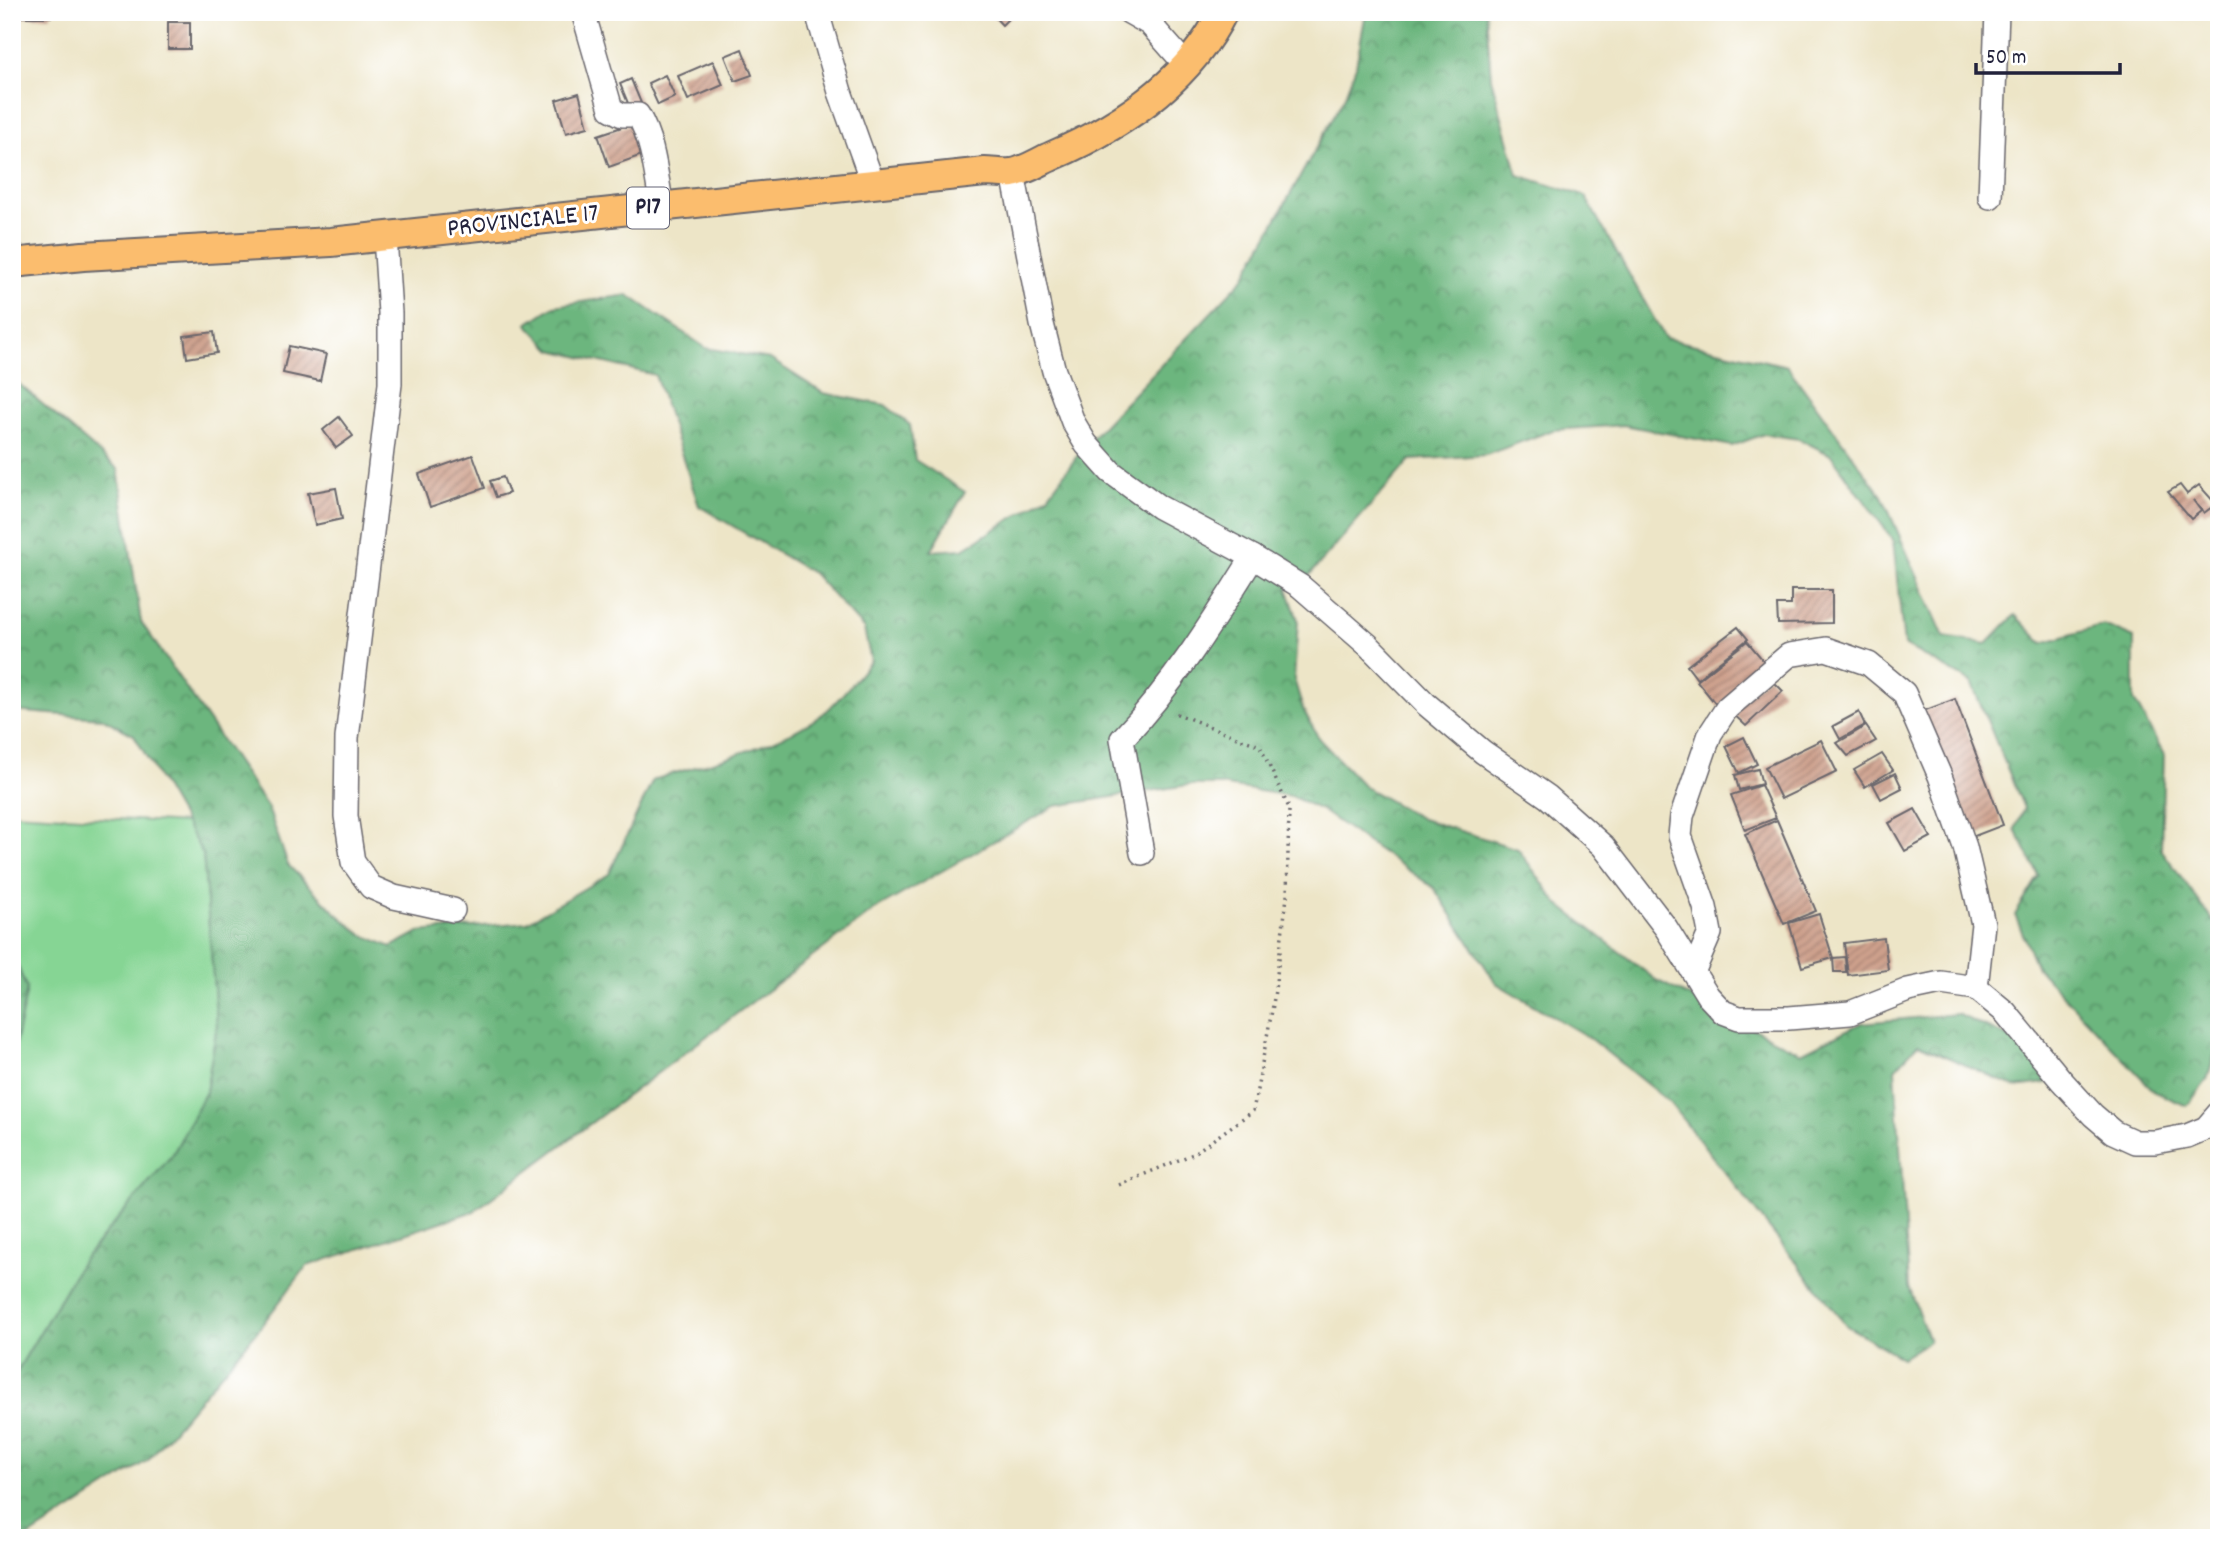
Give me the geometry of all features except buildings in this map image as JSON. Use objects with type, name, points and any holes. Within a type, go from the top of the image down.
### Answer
[{"type":"main road","name":"PROVINCIALE 17","points":[[12,263],[385,237],[985,172],[1013,173],[1111,127],[1151,101],[1186,65],[1215,29],[1223,12]]},
{"type":"street","points":[[583,12],[611,109],[622,115],[638,115],[645,127],[652,149],[662,206]]},
{"type":"street","points":[[817,12],[873,184]]},
{"type":"street","points":[[1129,12],[1150,24],[1186,65]]},
{"type":"street","points":[[1990,197],[1997,12]]},
{"type":"street","points":[[1013,173],[1042,324],[1054,371],[1073,422],[1086,444],[1111,472],[1159,508],[1253,557],[1300,586],[1368,645],[1426,704],[1483,752],[1548,797],[1603,846],[1640,892],[1694,970],[1708,996],[1723,1012],[1739,1018],[1788,1018],[1850,1013],[1908,990],[1941,983],[1976,988],[2005,1012],[2061,1080],[2093,1115],[2113,1132],[2134,1142],[2154,1142],[2187,1136],[2206,1128],[2219,1113]]},
{"type":"street","points":[[385,237],[390,313],[390,384],[347,738],[346,816],[353,862],[371,887],[394,897],[453,910]]},
{"type":"street","points":[[1142,853],[1122,739],[1154,705],[1203,638],[1253,557]]},
{"type":"street","points":[[1694,970],[1710,933],[1705,907],[1680,836],[1682,816],[1710,734],[1727,708],[1790,655],[1826,649],[1869,664],[1904,693],[1940,776],[1965,847],[1983,924],[1976,988]]},
{"type":"path","points":[[1119,1185],[1193,1154],[1253,1111],[1273,1005],[1287,897],[1289,808],[1260,746],[1154,705]]},
{"type":"green space","points":[[1366,12],[1486,12],[1491,78],[1518,175],[1585,196],[1665,338],[1787,366],[1882,496],[1944,637],[1987,644],[2015,615],[2042,643],[2104,625],[2134,638],[2134,700],[2164,755],[2161,849],[2216,925],[2219,935],[2219,1040],[2207,1080],[2187,1106],[2155,1092],[2037,968],[2015,915],[2039,876],[2015,829],[2024,808],[1971,682],[1904,645],[1893,540],[1831,455],[1799,439],[1764,434],[1732,446],[1624,425],[1553,430],[1486,455],[1410,460],[1300,586],[1287,588],[1298,620],[1294,679],[1303,709],[1319,739],[1365,787],[1422,819],[1518,849],[1558,904],[1656,980],[1801,1053],[1861,1023],[1957,1014],[2044,1053],[2047,1083],[2015,1087],[1918,1044],[1895,1069],[1909,1287],[1929,1341],[1902,1358],[1847,1326],[1668,1101],[1588,1037],[1496,983],[1434,888],[1321,810],[1291,796],[1220,785],[1188,785],[1055,806],[876,909],[474,1211],[307,1266],[254,1335],[148,1460],[27,1538],[12,1538],[12,1380],[82,1261],[173,1154],[206,1092],[217,1025],[203,854],[134,735],[102,718],[12,711],[12,378],[118,469],[141,622],[268,808],[288,865],[361,934],[391,947],[419,932],[527,922],[609,874],[653,780],[765,744],[806,725],[824,713],[871,661],[864,629],[814,574],[699,506],[655,375],[552,350],[527,324],[554,306],[628,295],[706,348],[770,359],[823,393],[885,405],[910,425],[915,460],[965,492],[931,551],[963,549],[1048,496],[1086,444],[1243,279],[1344,98],[1356,66]]},
{"type":"green space","points":[[12,813],[186,823],[203,854],[217,1025],[206,1092],[173,1154],[82,1261],[12,1380],[12,1058],[27,989],[12,953]]},
{"type":"green space","points":[[12,953],[27,989],[12,1058]]}]
